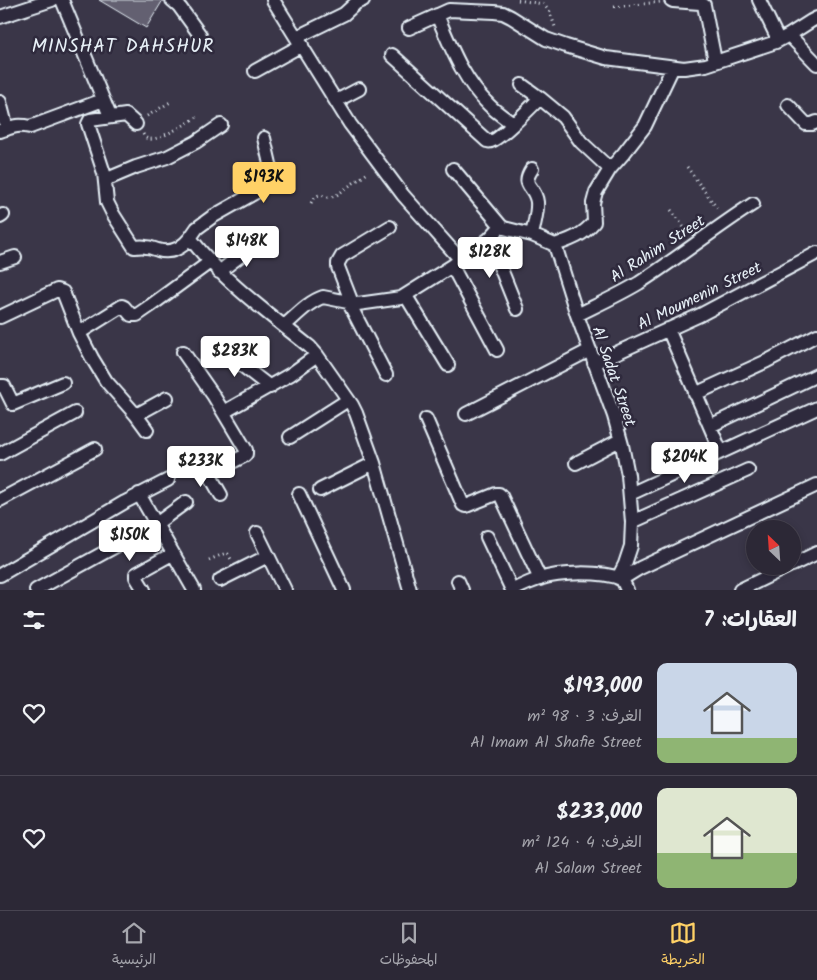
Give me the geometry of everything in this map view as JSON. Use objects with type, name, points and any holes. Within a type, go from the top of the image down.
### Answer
[{"type":"street","points":[[0,17],[52,0]]},
{"type":"street","points":[[62,0],[110,116]]},
{"type":"street","points":[[172,0],[179,6],[200,35]]},
{"type":"street","points":[[273,0],[350,124],[456,263],[497,350]]},
{"type":"street","points":[[255,71],[363,0]]},
{"type":"street","points":[[759,0],[776,35],[776,42]]},
{"type":"street","points":[[672,1],[700,1],[705,7],[715,61]]},
{"type":"street","points":[[409,28],[459,5],[503,13],[555,43],[606,58],[695,68],[776,42],[817,18]]},
{"type":"street","points":[[437,15],[459,66],[474,88],[489,106],[513,124]]},
{"type":"street","points":[[789,35],[817,64]]},
{"type":"street","points":[[392,55],[487,141],[494,140],[540,98]]},
{"type":"street","points":[[453,169],[501,226],[532,235],[555,245],[579,236],[594,222],[593,203],[596,192],[610,169],[645,126],[673,67]]},
{"type":"street","points":[[522,85],[563,117],[581,142],[610,169]]},
{"type":"street","points":[[336,101],[359,89]]},
{"type":"street","points":[[0,102],[3,130],[17,125],[30,127],[103,100]]},
{"type":"street","points":[[788,104],[806,124],[817,122]]},
{"type":"street","points":[[136,124],[126,115],[90,120],[88,124],[105,180],[107,202],[113,214],[134,247],[147,246],[167,252],[173,251],[186,242],[197,228],[212,217],[258,191],[266,178],[270,164],[264,138]]},
{"type":"street","points":[[105,180],[196,142],[221,125]]},
{"type":"street","points":[[532,169],[527,179],[529,186],[535,194],[537,208],[532,235]]},
{"type":"street","name":"Al Rahim Street","points":[[577,315],[637,284],[726,221],[754,204]]},
{"type":"street","points":[[284,326],[323,297],[358,304],[402,298],[456,263],[489,238],[501,226]]},
{"type":"street","points":[[386,376],[350,303],[339,272],[338,263],[342,256],[390,227]]},
{"type":"street","points":[[190,238],[210,262],[242,293],[310,348],[348,400],[356,413],[374,463],[410,590]]},
{"type":"street","points":[[489,238],[517,309]]},
{"type":"street","points":[[220,272],[257,243]]},
{"type":"street","name":"Al Sadat Street","points":[[555,245],[577,315],[604,387],[628,475],[632,522],[631,546],[625,564],[623,583]]},
{"type":"street","name":"Al Moumenin Street","points":[[594,363],[724,302],[817,253]]},
{"type":"street","points":[[0,262],[15,257]]},
{"type":"street","points":[[79,333],[122,306],[131,315],[137,315],[210,262]]},
{"type":"street","points":[[0,317],[60,290],[65,295],[79,333],[92,358],[106,380],[147,430]]},
{"type":"street","points":[[406,296],[448,365]]},
{"type":"street","points":[[668,329],[721,452]]},
{"type":"street","points":[[695,394],[767,361],[817,335]]},
{"type":"street","points":[[218,347],[270,387]]},
{"type":"street","points":[[466,414],[590,350]]},
{"type":"street","points":[[183,352],[224,412],[246,450],[244,456],[209,474]]},
{"type":"street","points":[[224,412],[291,374],[316,355]]},
{"type":"street","points":[[710,426],[817,376]]},
{"type":"street","points":[[0,386],[4,386],[13,404],[63,383]]},
{"type":"street","points":[[136,415],[167,398]]},
{"type":"street","points":[[290,438],[348,400]]},
{"type":"street","points":[[630,494],[817,408]]},
{"type":"street","points":[[0,454],[75,413]]},
{"type":"street","points":[[426,419],[464,506],[499,494],[540,579]]},
{"type":"street","points":[[576,463],[620,440]]},
{"type":"street","points":[[0,500],[95,449]]},
{"type":"street","points":[[188,462],[199,458],[221,495]]},
{"type":"street","points":[[320,490],[374,463]]},
{"type":"street","points":[[632,522],[748,470]]},
{"type":"street","points":[[0,575],[139,494],[168,480]]},
{"type":"street","points":[[488,538],[512,590],[540,579],[564,575],[598,575],[623,583],[640,568],[817,485]]},
{"type":"street","points":[[139,494],[194,590]]},
{"type":"street","points":[[299,494],[344,590]]},
{"type":"street","points":[[36,590],[156,524],[186,502]]},
{"type":"street","points":[[257,533],[285,590]]},
{"type":"street","points":[[801,560],[817,553]]},
{"type":"street","points":[[144,590],[136,574],[172,554]]},
{"type":"street","points":[[220,580],[268,556]]},
{"type":"street","points":[[740,590],[771,575]]},
{"type":"path","points":[[518,0],[544,2],[554,22],[556,32],[555,43]]},
{"type":"path","points":[[614,7],[672,1]]},
{"type":"path","points":[[172,101],[136,124],[145,137],[150,139],[167,134],[199,116]]},
{"type":"path","points":[[311,203],[318,194],[326,197],[334,196],[380,165]]},
{"type":"path","points":[[687,167],[726,221]]},
{"type":"path","points":[[671,210],[696,244]]},
{"type":"path","points":[[209,560],[227,553],[237,572]]},
{"type":"building","points":[[99,0],[163,0],[146,28]]},
{"type":"district","name":"MINSHAT DAHSHUR","points":[[123,45]]}]
